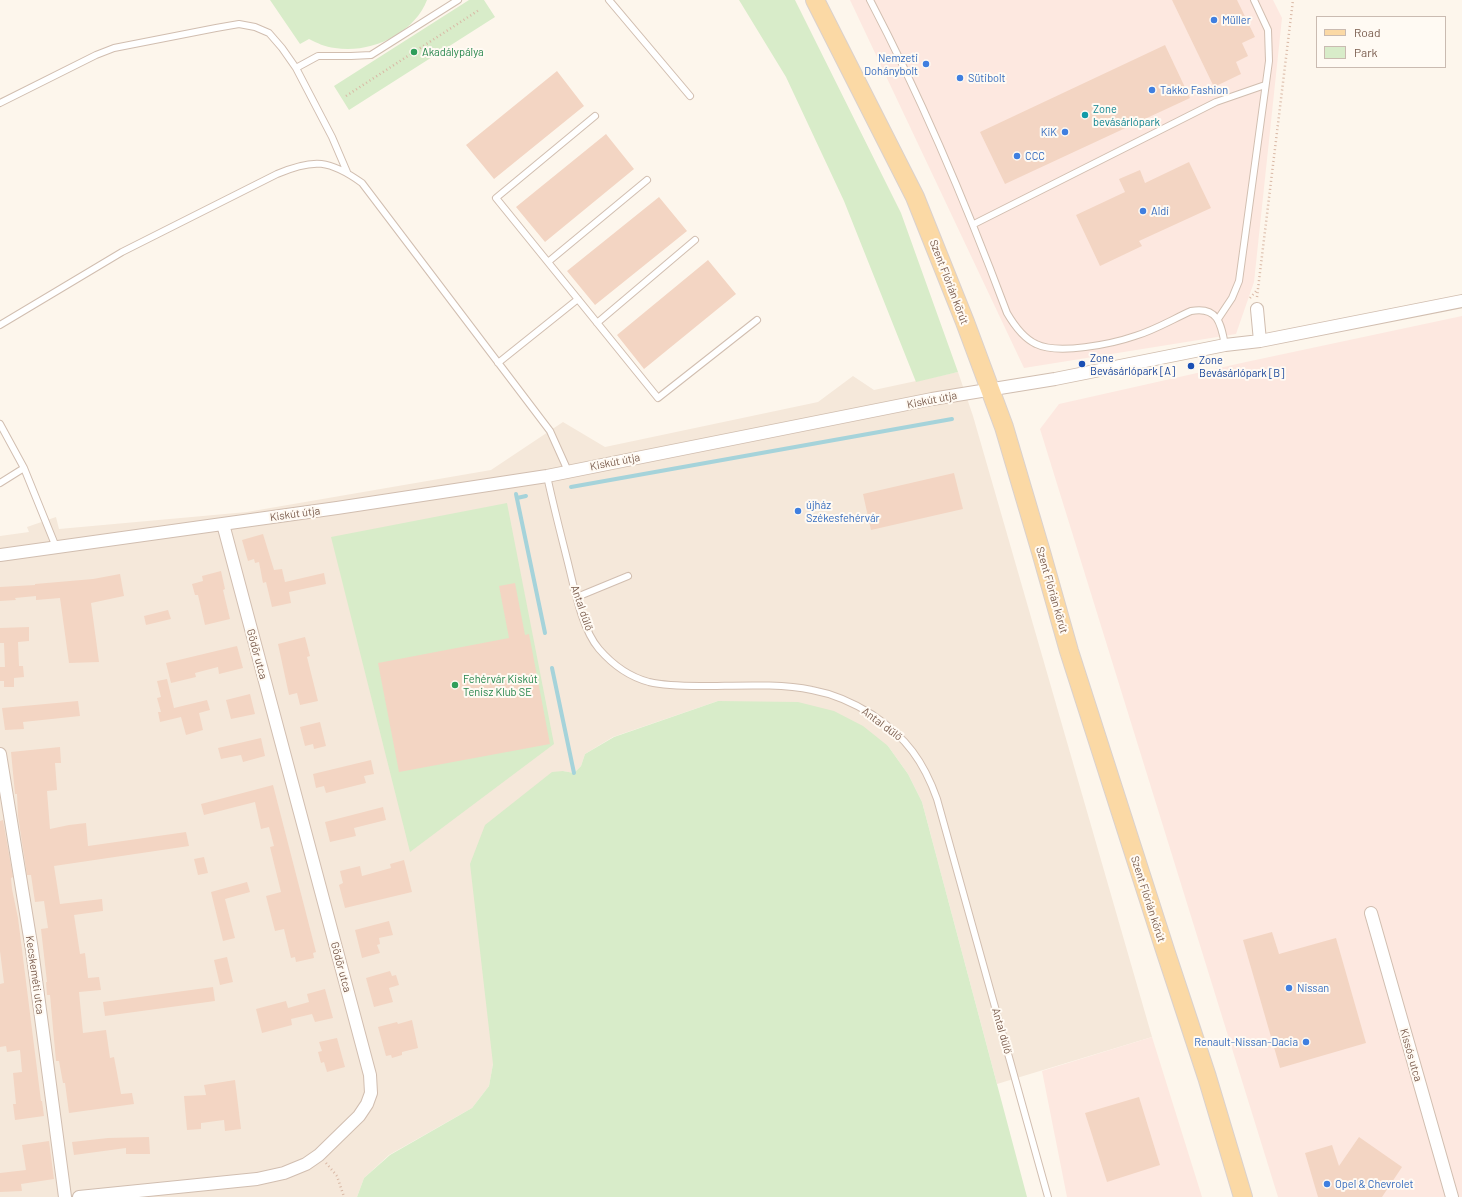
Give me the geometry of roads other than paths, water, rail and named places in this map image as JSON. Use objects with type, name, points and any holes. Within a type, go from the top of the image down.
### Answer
[{"type":"main road","name":"Szent Flórián körút","points":[[815,0],[891,148],[917,204],[965,322],[990,389],[1006,434],[1042,552],[1069,652],[1207,1077],[1243,1197]]},
{"type":"street","name":"Kiskút útja","points":[[0,555],[547,476],[932,399],[1055,379],[1225,345],[1260,341],[1462,301]]},
{"type":"street","points":[[1256,309],[1260,341]]},
{"type":"street","name":"Gödör utca","points":[[79,1197],[257,1179],[291,1170],[306,1164],[319,1155],[359,1116],[370,1094],[370,1075],[223,524]]},
{"type":"street","name":"Kecskeméti utca","points":[[0,754],[32,950],[65,1197]]},
{"type":"street","name":"Kissós utca","points":[[1371,913],[1452,1197]]},
{"type":"lane","points":[[296,68],[318,56],[371,55],[458,0]]},
{"type":"lane","points":[[610,0],[690,96]]},
{"type":"lane","points":[[870,0],[895,48],[936,136],[974,224],[1007,313],[1025,336],[1036,344],[1047,348],[1064,349],[1084,347],[1136,336],[1192,311],[1201,309],[1210,312],[1218,318],[1222,328],[1225,345]]},
{"type":"lane","points":[[1218,318],[1232,298],[1239,281],[1266,85],[1268,30],[1254,0]]},
{"type":"lane","points":[[0,103],[96,55],[114,48],[239,24],[255,27],[269,33],[296,68],[332,137],[347,172]]},
{"type":"lane","points":[[974,224],[1216,102],[1266,85]]},
{"type":"lane","points":[[595,116],[496,198],[658,398],[757,320]]},
{"type":"lane","points":[[0,324],[122,252],[294,167],[311,163],[329,165],[347,172],[362,183],[550,431],[568,471]]},
{"type":"lane","points":[[548,262],[647,180]]},
{"type":"lane","points":[[597,322],[695,240]]},
{"type":"lane","points":[[498,362],[578,299]]},
{"type":"lane","points":[[0,424],[24,468],[56,547]]},
{"type":"lane","points":[[0,483],[24,468]]},
{"type":"lane","name":"Antal dűlő","points":[[547,476],[576,597],[587,629],[599,648],[614,663],[629,674],[648,682],[671,686],[781,687],[810,690],[835,696],[859,706],[884,723],[903,739],[919,760],[930,778],[937,799],[1048,1197]]},
{"type":"lane","points":[[576,597],[628,576]]},
{"type":"waterway","points":[[571,487],[952,419]]},
{"type":"waterway","points":[[516,494],[545,633]]},
{"type":"waterway","points":[[517,498],[526,496]]},
{"type":"waterway","points":[[552,668],[574,773]]},
{"type":"place","name":"Müller","points":[[1214,20]]},
{"type":"place","name":"Akadálypálya","points":[[414,52]]},
{"type":"place","name":"Nemzeti Dohánybolt","points":[[926,64]]},
{"type":"place","name":"Sütibolt","points":[[960,78]]},
{"type":"place","name":"Takko Fashion","points":[[1152,90]]},
{"type":"place","name":"Zone bevásárlópark","points":[[1085,115]]},
{"type":"place","name":"KiK","points":[[1065,132]]},
{"type":"place","name":"CCC","points":[[1017,156]]},
{"type":"place","name":"Aldi","points":[[1143,211]]},
{"type":"place","name":"Zone Bevásárlópark [A]","points":[[1082,364]]},
{"type":"place","name":"Zone Bevásárlópark [B]","points":[[1191,366]]},
{"type":"place","name":"újház Székesfehérvár","points":[[798,511]]},
{"type":"place","name":"Fehérvár Kiskút Tenisz Klub SE","points":[[455,685]]},
{"type":"place","name":"Nissan","points":[[1289,988]]},
{"type":"place","name":"Renault-Nissan-Dacia","points":[[1306,1042]]},
{"type":"place","name":"Opel & Chevrolet","points":[[1327,1184]]}]
